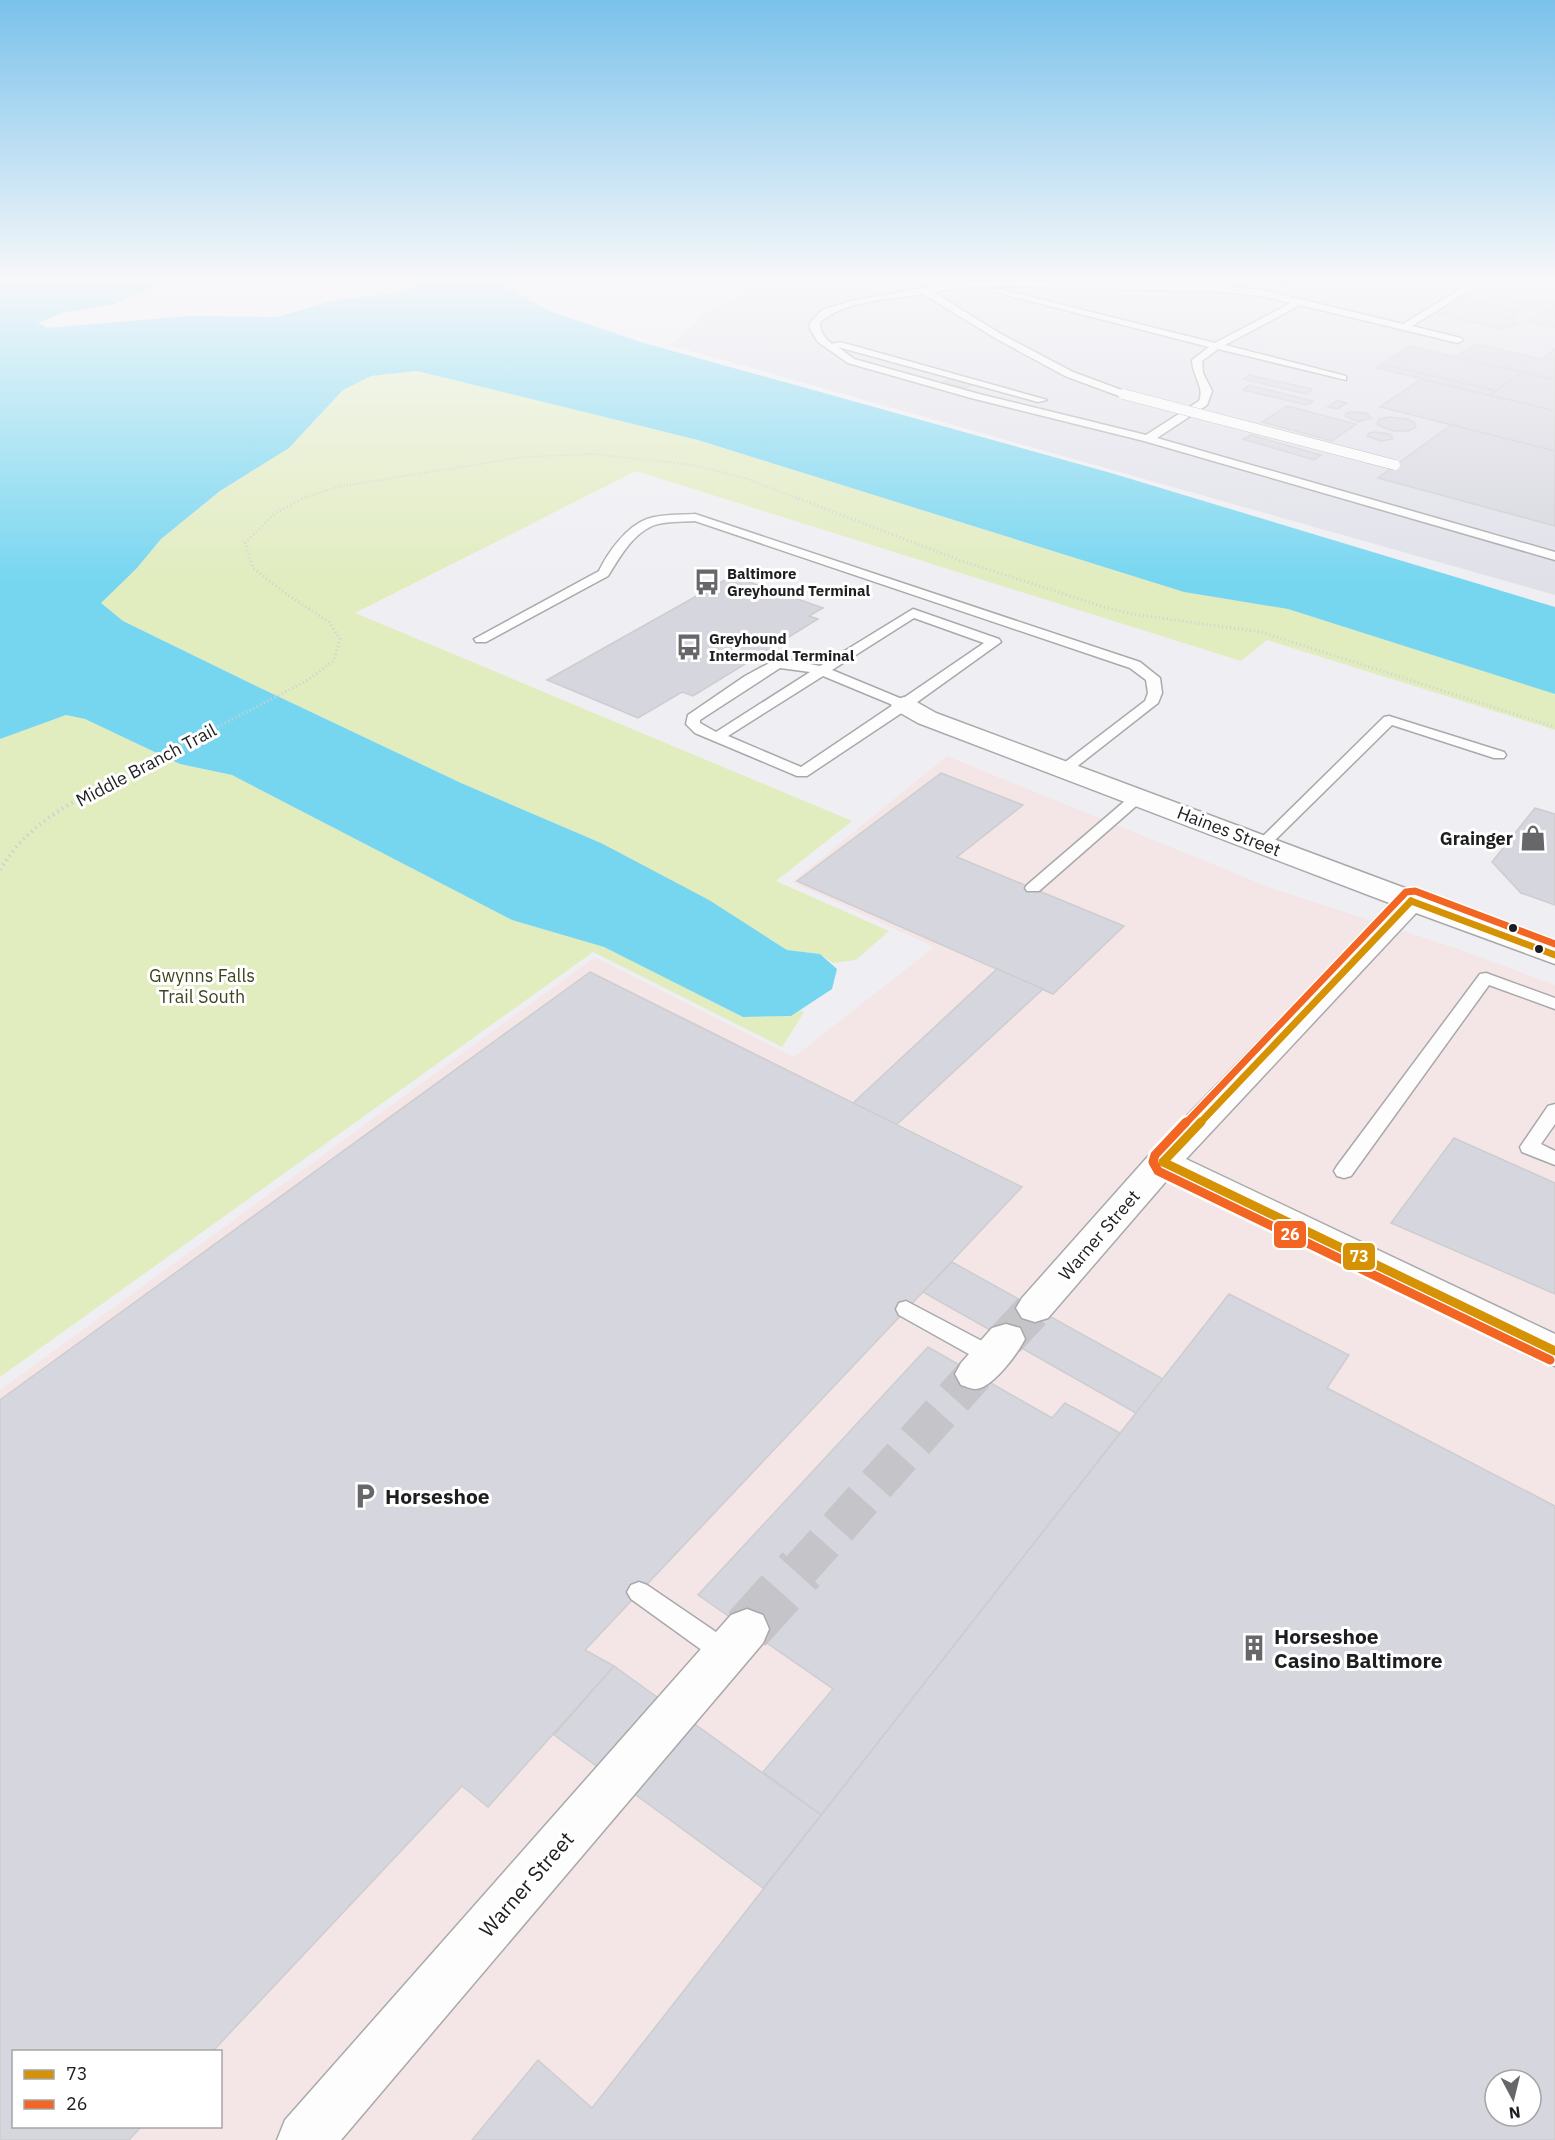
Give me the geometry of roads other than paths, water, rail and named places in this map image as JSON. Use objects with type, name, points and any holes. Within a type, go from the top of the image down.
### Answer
[{"type":"street","name":"Haines Street","points":[[904,705],[927,717],[1555,955]]},
{"type":"street","name":"Warner Street","points":[[1035,1308],[1163,1162],[1411,901]]},
{"type":"street","points":[[1163,1162],[1555,1351]]},
{"type":"street","name":"Warner Street","points":[[305,2140],[737,1641]]},
{"type":"lane","points":[[925,382],[1148,439],[1555,556]]},
{"type":"lane","points":[[974,382],[1122,423],[1148,439]]},
{"type":"lane","points":[[1090,382],[1123,394],[1395,465]]},
{"type":"lane","points":[[1148,439],[1203,403],[1206,397],[1204,382]]},
{"type":"lane","points":[[481,639],[604,573],[612,556],[634,533],[650,522],[695,517],[1135,665],[1153,678],[1155,693],[1152,703],[1065,769]]},
{"type":"lane","points":[[717,737],[821,671],[913,614],[994,642],[904,705],[802,773],[699,730],[693,724],[693,717],[777,664],[795,664],[821,671],[904,705]]},
{"type":"lane","points":[[1263,844],[1389,720],[1499,755]]},
{"type":"lane","points":[[1033,888],[1138,797]]},
{"type":"lane","points":[[1344,1171],[1486,978],[1555,1004]]},
{"type":"lane","points":[[1555,1110],[1529,1148],[1555,1158]]},
{"type":"lane","points":[[906,1309],[991,1356]]},
{"type":"lane","points":[[639,1592],[737,1641]]},
{"type":"water","points":[[0,382],[359,382],[343,390],[289,448],[220,491],[161,539],[137,568],[101,603],[123,621],[252,684],[461,783],[601,843],[709,900],[787,950],[820,954],[837,969],[832,989],[791,1016],[743,1017],[604,947],[512,920],[232,775],[180,764],[85,719],[66,715],[0,739]]},
{"type":"water","points":[[461,382],[784,382],[1111,473],[1555,607],[1555,694],[1288,609],[1184,592],[698,440]]},
{"type":"tunnel","points":[[1006,1339],[1035,1308]]},
{"type":"tunnel","points":[[799,1571],[975,1374]]},
{"type":"tunnel","points":[[747,1629],[801,1569]]},
{"type":"place","name":"Baltimore Greyhound Terminal","points":[[707,582]]},
{"type":"place","name":"Greyhound Intermodal Terminal","points":[[689,647]]},
{"type":"place","name":"Grainger","points":[[1533,838]]},
{"type":"place","name":"Horseshoe","points":[[365,1496]]},
{"type":"place","name":"Horseshoe Casino Baltimore","points":[[1254,1648]]},
{"type":"park label","name":"Gwynns Falls Trail South","points":[[202,985]]}]
